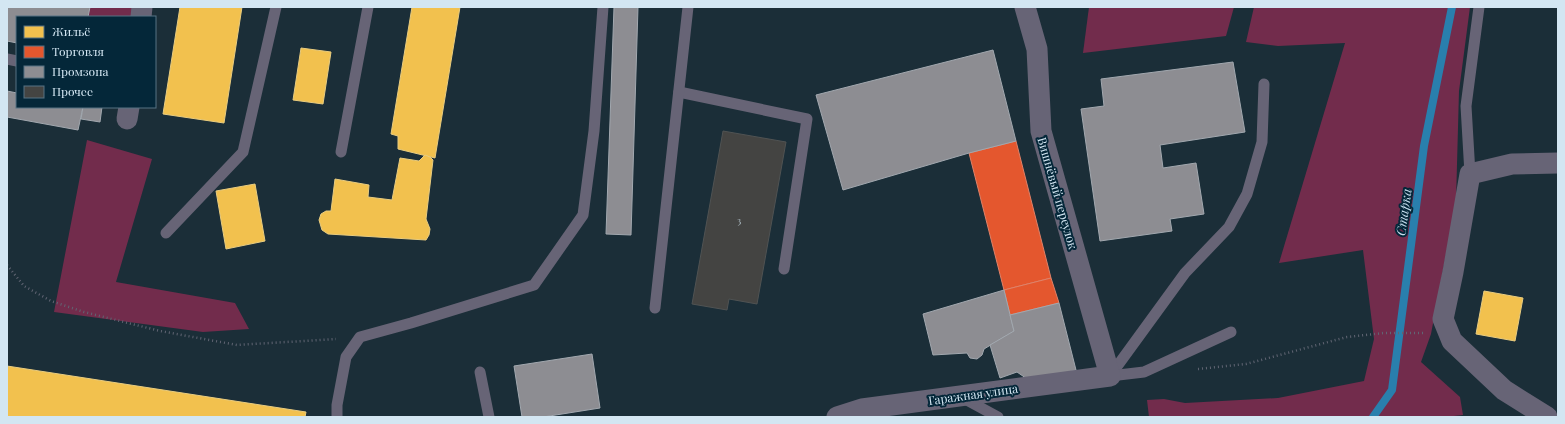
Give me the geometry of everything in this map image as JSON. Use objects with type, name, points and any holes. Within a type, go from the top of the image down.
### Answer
[{"type":"street","name":"Вишнёвый переулок","points":[[1025,7],[1037,49],[1041,131],[1110,376]]},
{"type":"street","points":[[1547,417],[1504,390],[1452,341],[1443,320],[1470,174],[1512,164],[1558,163]]},
{"type":"street","name":"Гаражная улица","points":[[837,417],[862,409],[1110,376]]},
{"type":"lane","points":[[166,233],[243,152],[276,7]]},
{"type":"lane","points":[[341,152],[368,7]]},
{"type":"lane","points":[[337,417],[337,405],[346,357],[360,337],[534,285],[583,215],[594,131],[603,7]]},
{"type":"lane","points":[[655,308],[688,7]]},
{"type":"lane","points":[[1470,174],[1466,106],[1479,7]]},
{"type":"lane","points":[[1110,376],[1185,273],[1229,227],[1247,194],[1262,142],[1264,84]]},
{"type":"lane","points":[[679,92],[807,119],[784,269]]},
{"type":"lane","points":[[1110,376],[1144,372],[1231,332]]},
{"type":"lane","points":[[480,372],[490,417]]},
{"type":"lane","points":[[958,396],[998,417]]},
{"type":"path","points":[[7,266],[24,286],[51,301],[84,312],[160,331],[237,345],[360,337]]},
{"type":"path","points":[[1196,370],[1246,364],[1347,337],[1384,333],[1423,333]]},
{"type":"shaded area","points":[[7,7],[133,7],[131,16],[19,16]]},
{"type":"shaded area","points":[[1089,7],[1234,7],[1226,36],[1083,53]]},
{"type":"shaded area","points":[[1254,7],[1470,7],[1459,91],[1456,201],[1431,334],[1421,362],[1460,397],[1463,415],[1445,417],[1149,417],[1147,400],[1164,399],[1185,403],[1278,398],[1364,381],[1374,339],[1363,250],[1279,263],[1345,43],[1278,46],[1246,42]]},
{"type":"shaded area","points":[[87,140],[152,159],[116,282],[235,303],[249,329],[203,332],[54,312]]},
{"type":"building: Жильё","points":[[180,7],[242,7],[224,123],[163,114]]},
{"type":"building: Жильё","points":[[412,7],[460,7],[435,158],[398,149],[398,136],[391,134]]},
{"type":"building: Жильё","points":[[301,48],[331,52],[323,104],[293,100]]},
{"type":"building: Жильё","points":[[425,155],[433,160],[426,219],[430,229],[426,240],[328,234],[322,230],[319,220],[321,214],[326,211],[331,211],[335,179],[369,185],[368,197],[392,200],[400,158],[419,161]]},
{"type":"building: Жильё","points":[[255,184],[265,241],[226,249],[216,191]]},
{"type":"building: Жильё","points":[[1484,291],[1523,298],[1515,341],[1476,334]]},
{"type":"building: Жильё","points":[[7,366],[306,412],[305,417],[7,417]]},
{"type":"building: Торговля","points":[[1016,141],[1051,278],[1004,290],[969,153]]},
{"type":"building: Торговля","points":[[1051,278],[1059,303],[1010,315],[1004,290]]},
{"type":"building: Промзона","points":[[7,7],[90,7],[88,16],[16,16],[16,43],[7,41]]},
{"type":"building: Промзона","points":[[614,7],[638,7],[631,235],[606,234]]},
{"type":"building: Промзона","points":[[993,50],[1016,141],[969,153],[843,190],[816,95]]},
{"type":"building: Промзона","points":[[1233,62],[1245,132],[1160,145],[1163,168],[1196,163],[1204,214],[1170,219],[1172,231],[1100,241],[1081,109],[1104,106],[1101,79]]},
{"type":"building: Промзона","points":[[7,91],[16,93],[16,108],[83,108],[78,130],[7,117]]},
{"type":"building: Промзона","points":[[83,108],[102,108],[100,122],[81,119]]},
{"type":"building: Промзона","points":[[1004,290],[1014,331],[984,349],[982,355],[977,359],[970,358],[967,353],[933,355],[923,314]]},
{"type":"building: Промзона","points":[[1059,303],[1076,370],[1033,383],[1017,372],[1000,378],[990,345],[1014,331],[1010,315]]},
{"type":"building: Промзона","points":[[592,354],[600,408],[543,417],[522,417],[514,366]]},
{"type":"building: Прочее","points":[[723,131],[786,142],[757,304],[729,299],[727,310],[692,304]]},
{"type":"waterway","name":"Старка","points":[[1373,417],[1392,390],[1424,146],[1452,7]]}]
